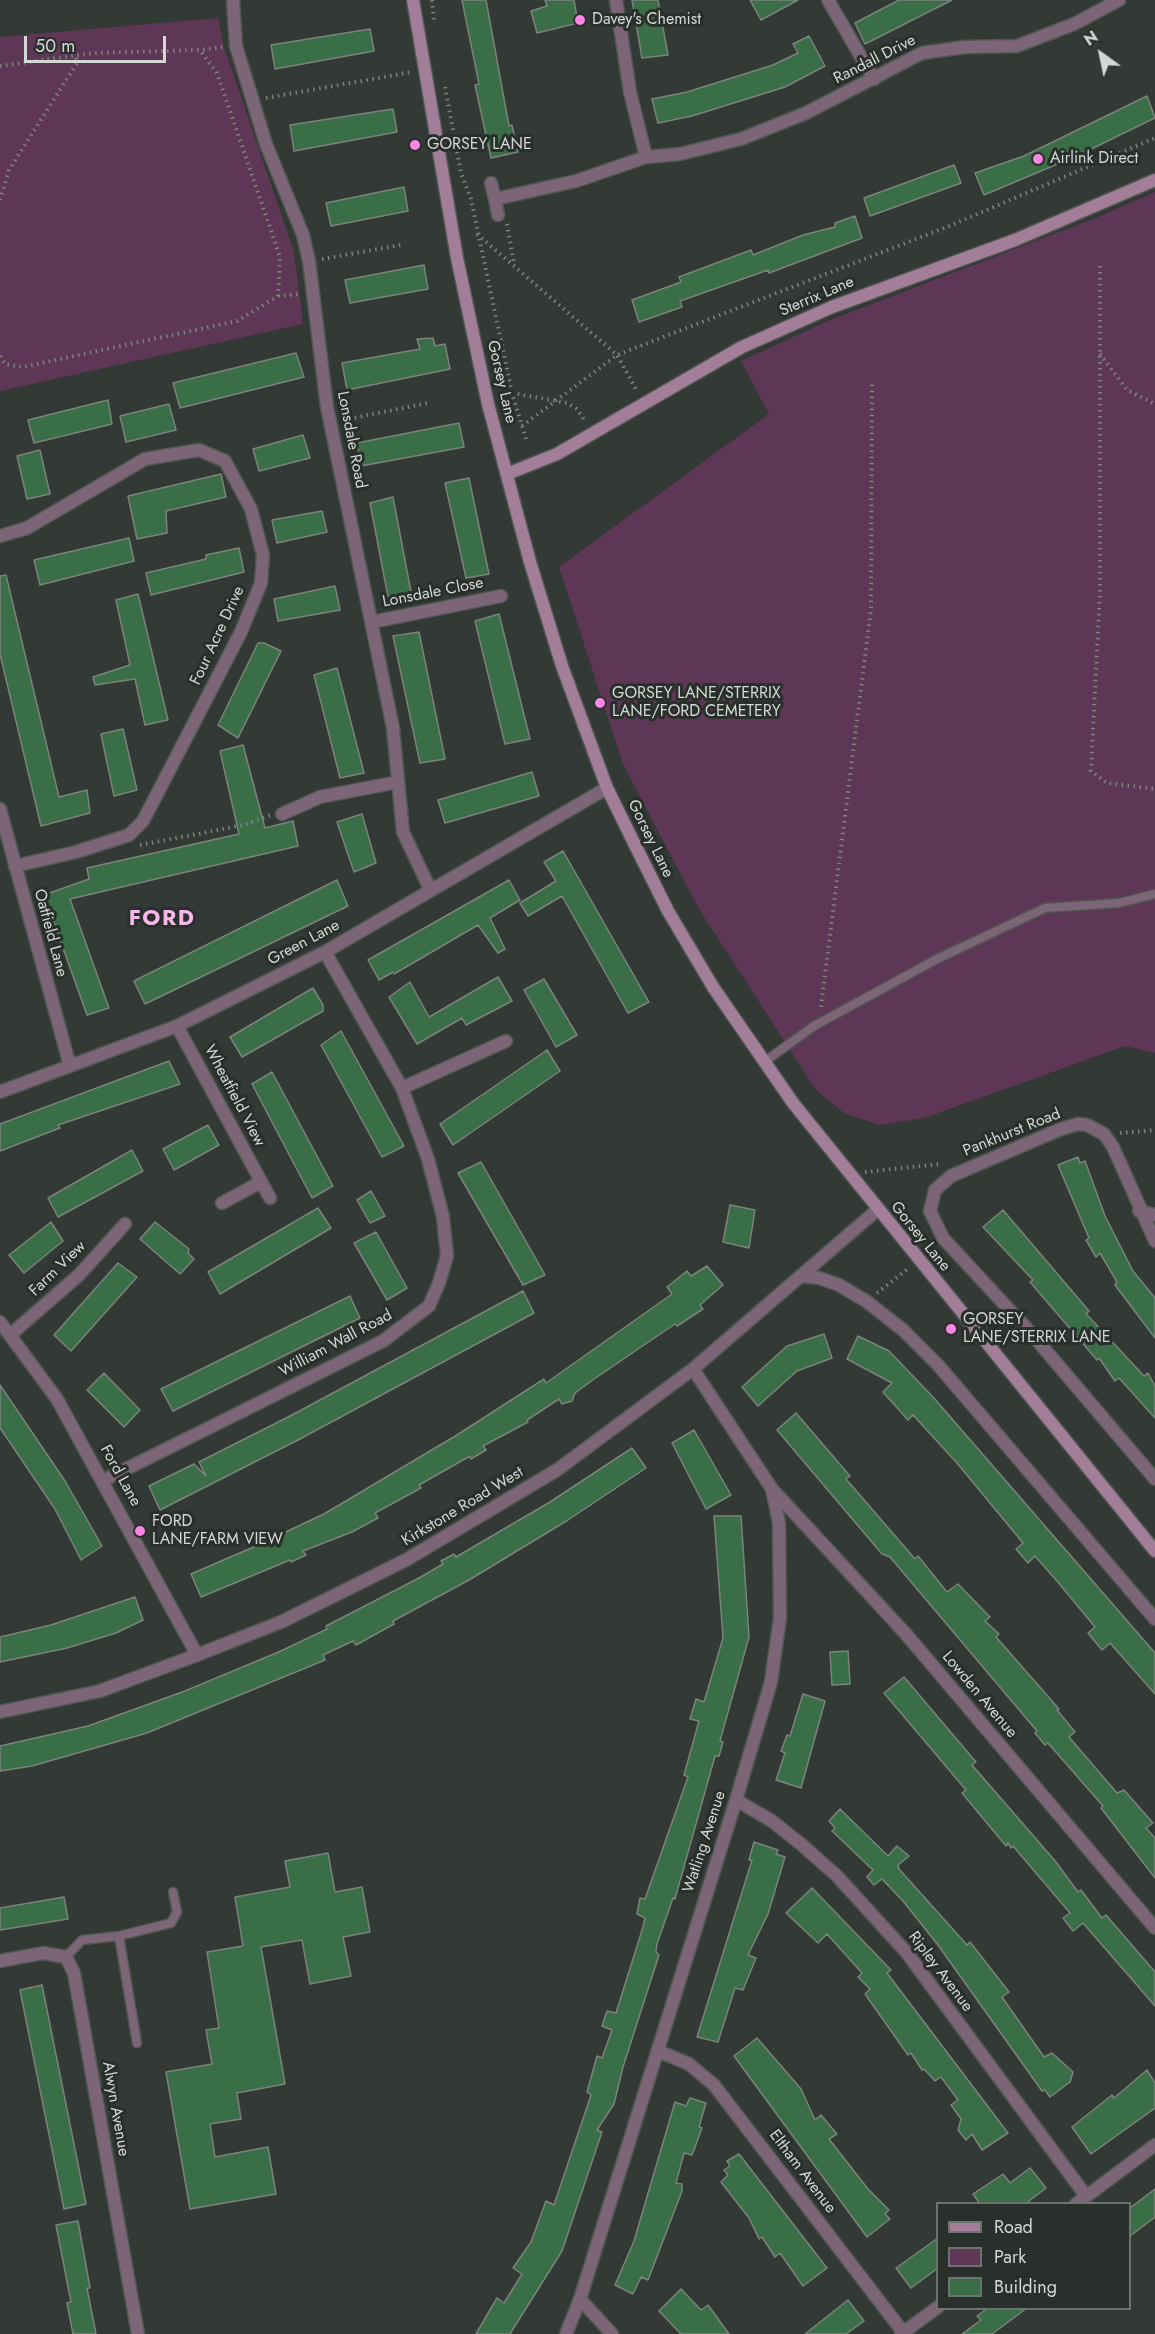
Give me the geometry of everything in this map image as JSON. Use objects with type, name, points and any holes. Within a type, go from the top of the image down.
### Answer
[{"type":"main road","name":"Gorsey Lane","points":[[413,0],[457,258],[488,405],[562,666],[607,788],[668,911],[712,987],[764,1062],[850,1177],[1155,1551]]},
{"type":"main road","name":"Sterrix Lane","points":[[507,474],[544,461],[742,347],[832,307],[1015,240],[1155,180]]},
{"type":"street","name":"Lonsdale Road","points":[[233,0],[236,46],[252,101],[266,144],[303,235],[309,261],[330,422],[393,728],[403,832],[430,890]]},
{"type":"street","points":[[616,0],[630,92],[646,157]]},
{"type":"street","points":[[828,0],[874,79]]},
{"type":"street","name":"Randall Drive","points":[[498,198],[576,181],[646,157],[680,154],[741,139],[806,114],[922,53],[965,47],[1017,46],[1074,24],[1119,0]]},
{"type":"street","points":[[491,183],[498,198],[498,214]]},
{"type":"street","name":"Four Acre Drive","points":[[0,536],[27,528],[145,459],[199,450],[225,461],[251,509],[263,555],[261,583],[241,632],[160,795],[144,821],[129,835]]},
{"type":"street","name":"Lonsdale Close","points":[[372,622],[501,596]]},
{"type":"street","points":[[282,814],[320,797],[398,782]]},
{"type":"street","name":"Green Lane","points":[[0,1092],[177,1026],[325,952],[607,788]]},
{"type":"street","name":"Oatfield Lane","points":[[0,809],[70,1066]]},
{"type":"street","points":[[15,866],[76,852],[129,835]]},
{"type":"street","name":"William Wall Road","points":[[104,1480],[383,1341],[429,1306],[440,1283],[447,1256],[443,1216],[428,1159],[402,1088],[325,952]]},
{"type":"street","name":"Wheatfield View","points":[[177,1026],[270,1198]]},
{"type":"street","points":[[402,1088],[506,1041]]},
{"type":"street","name":"Pankhurst Road","points":[[932,1199],[935,1190],[951,1176],[1060,1129],[1078,1124],[1104,1134]]},
{"type":"street","points":[[1104,1134],[1113,1147],[1139,1211],[1155,1241]]},
{"type":"street","points":[[222,1203],[261,1182]]},
{"type":"street","name":"Gorsey Lane","points":[[932,1199],[932,1219],[943,1238],[1029,1332],[1155,1479]]},
{"type":"street","name":"Kirkstone Road West","points":[[0,1712],[100,1691],[197,1655],[281,1622],[406,1560],[557,1470],[693,1369],[877,1210]]},
{"type":"street","points":[[1139,1211],[1155,1215]]},
{"type":"street","name":"Farm View","points":[[10,1335],[79,1275],[125,1224]]},
{"type":"street","points":[[801,1276],[819,1278],[866,1301],[903,1330],[938,1365],[1155,1619]]},
{"type":"street","name":"Ford Lane","points":[[0,1322],[57,1399],[104,1480],[197,1655]]},
{"type":"street","name":"Watling Avenue","points":[[566,2334],[580,2299],[736,1800],[771,1682],[780,1618],[779,1523],[772,1489],[693,1369]]},
{"type":"street","name":"Lowden Avenue","points":[[772,1489],[905,1633],[1155,1928]]},
{"type":"street","name":"Ripley Avenue","points":[[736,1800],[772,1821],[837,1876],[907,1953],[1081,2200]]},
{"type":"street","points":[[0,1961],[43,1953],[66,1958]]},
{"type":"street","name":"Alwyn Avenue","points":[[66,1958],[74,1973],[138,2334]]},
{"type":"street","name":"Eltham Avenue","points":[[658,2051],[689,2064],[714,2085],[902,2333]]},
{"type":"street","points":[[1081,2200],[1155,2145]]},
{"type":"street","points":[[580,2299],[612,2334]]},
{"type":"street","points":[[902,2333],[936,2308]]},
{"type":"lane","points":[[764,1062],[819,1023],[937,959],[1045,908],[1119,903],[1155,894]]},
{"type":"lane","points":[[66,1958],[82,1940],[119,1935],[171,1923],[177,1912],[173,1892]]},
{"type":"lane","points":[[119,1935],[137,2043]]},
{"type":"path","points":[[432,0],[435,28]]},
{"type":"path","points":[[0,66],[76,55],[200,50],[236,46]]},
{"type":"path","points":[[0,356],[5,364],[23,367],[237,321],[278,296],[280,256],[218,73],[200,50]]},
{"type":"path","points":[[0,200],[9,170],[77,63],[76,55]]},
{"type":"path","points":[[252,101],[425,69]]},
{"type":"path","points":[[445,84],[461,173],[471,199],[512,393],[526,439]]},
{"type":"path","points":[[522,426],[617,355],[947,227],[1155,138]]},
{"type":"path","points":[[498,198],[514,265]]},
{"type":"path","points":[[477,234],[617,355],[644,402]]},
{"type":"path","points":[[309,261],[401,245]]},
{"type":"path","points":[[1100,266],[1100,591],[1091,771],[1107,783],[1155,789]]},
{"type":"path","points":[[1099,353],[1127,390],[1155,404]]},
{"type":"path","points":[[819,1023],[871,609],[873,381]]},
{"type":"path","points":[[488,405],[512,393],[556,400],[577,409],[592,433]]},
{"type":"path","points":[[330,422],[428,403]]},
{"type":"path","points":[[129,835],[140,845],[244,825],[268,815],[282,814]]},
{"type":"path","points":[[1104,1134],[1155,1130]]},
{"type":"path","points":[[850,1177],[873,1169],[942,1164]]},
{"type":"path","points":[[866,1301],[898,1277]]},
{"type":"green space","points":[[218,18],[224,47],[294,252],[303,324],[0,391],[0,37]]},
{"type":"green space","points":[[1155,192],[1155,1053],[1125,1046],[924,1118],[880,1125],[844,1113],[816,1090],[699,909],[623,764],[559,567],[769,414],[741,361],[828,321],[1098,217]]},
{"type":"building","points":[[462,0],[486,0],[509,126],[512,125],[518,152],[491,158],[475,85],[479,84]]},
{"type":"building","points":[[545,0],[574,0],[578,23],[537,33],[531,11],[547,6]]},
{"type":"building","points":[[632,0],[658,0],[668,55],[642,58]]},
{"type":"building","points":[[750,0],[798,0],[761,20]]},
{"type":"building","points":[[899,0],[952,0],[865,44],[855,23]]},
{"type":"building","points":[[370,29],[374,51],[275,69],[271,45]]},
{"type":"building","points":[[809,36],[825,66],[785,87],[692,116],[658,123],[652,99],[687,92],[773,65],[798,53],[793,44]]},
{"type":"building","points":[[1147,96],[1155,118],[1079,155],[984,195],[975,173],[1024,156]]},
{"type":"building","points":[[393,109],[397,132],[294,151],[290,125]]},
{"type":"building","points":[[954,165],[961,183],[870,216],[864,198]]},
{"type":"building","points":[[404,187],[408,211],[331,226],[326,203]]},
{"type":"building","points":[[855,216],[862,238],[769,273],[768,270],[680,301],[682,307],[639,322],[632,300],[681,282],[679,277],[751,250],[753,255],[803,235],[835,227],[835,223]]},
{"type":"building","points":[[424,265],[428,289],[350,303],[345,280]]},
{"type":"building","points":[[433,338],[435,346],[445,344],[450,369],[347,390],[342,363],[420,349],[417,339]]},
{"type":"building","points":[[296,353],[304,377],[180,408],[173,383]]},
{"type":"building","points":[[108,400],[112,424],[34,443],[28,420]]},
{"type":"building","points":[[169,404],[176,430],[126,442],[120,416]]},
{"type":"building","points":[[459,423],[464,447],[361,466],[357,443]]},
{"type":"building","points":[[303,435],[310,458],[259,471],[253,449]]},
{"type":"building","points":[[40,450],[50,494],[27,499],[17,456]]},
{"type":"building","points":[[221,474],[226,497],[166,511],[167,533],[137,539],[128,496]]},
{"type":"building","points":[[469,478],[489,574],[466,578],[445,483]]},
{"type":"building","points":[[393,497],[411,592],[388,597],[370,503]]},
{"type":"building","points":[[322,511],[327,532],[277,543],[272,520]]},
{"type":"building","points":[[129,538],[134,561],[40,585],[34,560]]},
{"type":"building","points":[[239,548],[244,572],[151,595],[146,573],[206,559],[206,555]]},
{"type":"building","points":[[6,575],[59,797],[87,790],[90,813],[41,826],[0,654],[0,576]]},
{"type":"building","points":[[335,586],[340,610],[278,621],[274,599]]},
{"type":"building","points":[[138,594],[168,720],[145,725],[135,679],[95,685],[93,677],[130,665],[116,600]]},
{"type":"building","points":[[499,614],[530,739],[505,744],[475,621]]},
{"type":"building","points":[[419,632],[445,759],[420,763],[393,636]]},
{"type":"building","points":[[258,643],[264,643],[281,651],[238,738],[218,725]]},
{"type":"building","points":[[337,668],[364,773],[340,778],[314,675]]},
{"type":"building","points":[[123,729],[137,790],[114,796],[101,734]]},
{"type":"building","points":[[243,745],[265,828],[293,821],[298,846],[70,899],[109,1008],[87,1015],[44,895],[89,879],[87,868],[239,834],[220,751]]},
{"type":"building","points":[[532,772],[539,796],[445,823],[438,800]]},
{"type":"building","points":[[362,814],[376,863],[354,872],[337,822]]},
{"type":"building","points":[[563,851],[649,1002],[628,1013],[562,896],[528,916],[520,903],[556,881],[544,862]]},
{"type":"building","points":[[337,880],[348,906],[145,1004],[134,981]]},
{"type":"building","points":[[509,880],[520,900],[490,918],[505,949],[498,953],[478,925],[394,974],[393,972],[379,980],[368,960]]},
{"type":"building","points":[[498,977],[512,1001],[466,1025],[462,1018],[417,1044],[389,997],[410,982],[429,1017]]},
{"type":"building","points":[[544,979],[577,1035],[556,1047],[524,990]]},
{"type":"building","points":[[313,988],[323,1005],[323,1011],[242,1057],[230,1037]]},
{"type":"building","points":[[341,1031],[404,1146],[382,1157],[321,1045]]},
{"type":"building","points":[[547,1050],[560,1071],[453,1145],[440,1124]]},
{"type":"building","points":[[169,1061],[180,1084],[58,1125],[60,1128],[0,1151],[0,1124]]},
{"type":"building","points":[[272,1072],[333,1186],[312,1198],[252,1084]]},
{"type":"building","points":[[208,1125],[219,1145],[174,1170],[163,1149]]},
{"type":"building","points":[[132,1150],[143,1171],[58,1217],[48,1198]]},
{"type":"building","points":[[1078,1157],[1080,1163],[1085,1161],[1105,1216],[1133,1271],[1155,1298],[1155,1338],[1115,1285],[1117,1282],[1100,1253],[1096,1257],[1086,1240],[1089,1238],[1058,1165]]},
{"type":"building","points":[[481,1162],[545,1275],[523,1285],[458,1173]]},
{"type":"building","points":[[371,1191],[385,1216],[370,1223],[357,1200]]},
{"type":"building","points":[[730,1205],[755,1210],[749,1248],[723,1242]]},
{"type":"building","points":[[318,1208],[331,1228],[220,1294],[208,1272]]},
{"type":"building","points":[[1003,1210],[1089,1311],[1086,1314],[1144,1376],[1148,1373],[1155,1386],[1155,1418],[1119,1378],[1115,1381],[1099,1358],[1097,1360],[1030,1282],[1033,1280],[983,1227]]},
{"type":"building","points":[[51,1222],[63,1241],[24,1273],[9,1255]]},
{"type":"building","points":[[155,1222],[189,1249],[188,1253],[194,1259],[180,1274],[140,1239]]},
{"type":"building","points":[[376,1232],[407,1288],[387,1300],[354,1243]]},
{"type":"building","points":[[118,1263],[137,1277],[71,1351],[54,1335]]},
{"type":"building","points":[[707,1266],[723,1285],[700,1305],[703,1309],[677,1326],[675,1324],[597,1377],[575,1393],[572,1401],[562,1404],[559,1399],[527,1420],[528,1422],[483,1446],[486,1450],[471,1459],[470,1456],[419,1485],[421,1488],[375,1513],[378,1518],[352,1532],[303,1551],[306,1555],[291,1562],[290,1560],[201,1597],[191,1574],[256,1546],[253,1539],[270,1531],[273,1538],[324,1514],[457,1435],[544,1379],[546,1383],[672,1294],[667,1287],[687,1271],[691,1276]]},
{"type":"building","points":[[523,1291],[534,1313],[298,1440],[160,1510],[149,1486],[194,1464],[206,1476],[199,1462],[292,1415]]},
{"type":"building","points":[[350,1296],[360,1318],[173,1411],[161,1389]]},
{"type":"building","points":[[824,1334],[832,1358],[797,1371],[758,1406],[742,1387],[787,1346]]},
{"type":"building","points":[[858,1336],[889,1351],[933,1397],[1155,1653],[1155,1694],[1110,1643],[1102,1650],[1088,1633],[1095,1627],[1035,1556],[1028,1563],[1016,1549],[1023,1543],[957,1463],[913,1415],[908,1420],[883,1392],[892,1383],[847,1359]]},
{"type":"building","points":[[104,1373],[140,1410],[124,1427],[87,1390]]},
{"type":"building","points":[[0,1385],[65,1481],[102,1546],[81,1560],[55,1509],[0,1428]]},
{"type":"building","points":[[796,1413],[850,1476],[846,1479],[915,1559],[918,1556],[947,1592],[958,1584],[990,1617],[985,1621],[999,1634],[996,1637],[1059,1709],[1057,1710],[1075,1732],[1069,1737],[1117,1793],[1124,1790],[1153,1823],[1146,1828],[1155,1838],[1155,1878],[1101,1808],[1103,1806],[1048,1743],[1045,1745],[1035,1733],[1037,1731],[890,1557],[882,1554],[777,1430]]},
{"type":"building","points":[[694,1430],[731,1495],[706,1509],[672,1443]]},
{"type":"building","points":[[632,1448],[646,1468],[568,1520],[469,1580],[393,1621],[394,1624],[356,1645],[353,1641],[323,1655],[325,1660],[147,1733],[32,1766],[0,1771],[0,1746],[88,1726],[185,1691],[327,1629],[326,1626],[419,1578],[443,1564],[441,1561],[454,1554],[456,1557],[550,1502]]},
{"type":"building","points":[[714,1516],[741,1516],[749,1637],[720,1741],[723,1742],[719,1756],[715,1756],[675,1899],[673,1898],[657,1944],[656,1952],[659,1955],[623,2067],[614,2104],[597,2130],[602,2132],[562,2251],[510,2334],[476,2334],[497,2298],[504,2303],[522,2274],[513,2268],[531,2242],[546,2201],[554,2205],[591,2095],[587,2092],[597,2056],[602,2058],[612,2030],[602,2026],[607,2011],[616,2013],[643,1927],[645,1918],[637,1914],[640,1898],[645,1899],[688,1777],[684,1775],[699,1721],[690,1719],[696,1699],[704,1702],[723,1638]]},
{"type":"building","points":[[135,1597],[143,1620],[116,1633],[67,1648],[0,1662],[0,1637],[51,1625]]},
{"type":"building","points":[[848,1651],[850,1684],[832,1685],[830,1652]]},
{"type":"building","points":[[904,1677],[976,1762],[972,1765],[1056,1862],[1078,1892],[1081,1890],[1102,1918],[1106,1915],[1155,1972],[1155,2006],[1083,1923],[1073,1931],[1063,1918],[1070,1913],[1013,1846],[1011,1848],[1008,1843],[1006,1846],[962,1793],[966,1790],[884,1693]]},
{"type":"building","points":[[803,1694],[825,1701],[801,1788],[776,1780],[785,1753],[781,1751],[787,1735],[790,1736]]},
{"type":"building","points":[[840,1809],[888,1856],[897,1846],[909,1856],[898,1865],[899,1869],[967,1945],[970,1942],[1009,1992],[1002,1997],[1044,2057],[1052,2053],[1073,2072],[1070,2082],[1050,2097],[1045,2090],[1042,2091],[938,1945],[903,1901],[882,1879],[874,1885],[867,1877],[873,1870],[832,1831],[835,1828],[829,1821]]},
{"type":"building","points":[[754,1842],[778,1850],[776,1854],[785,1857],[768,1914],[748,1955],[756,1958],[743,1990],[735,1988],[718,2042],[697,2037],[752,1860],[749,1860]]},
{"type":"building","points":[[328,1853],[335,1892],[362,1887],[370,1932],[343,1937],[351,1976],[310,1984],[302,1940],[261,1947],[285,2084],[237,2093],[241,2119],[210,2124],[215,2157],[268,2147],[276,2194],[190,2209],[166,2072],[212,2064],[206,2030],[219,2028],[207,1952],[243,1946],[235,1897],[290,1887],[285,1861]]},
{"type":"building","points":[[812,1888],[891,1970],[887,1973],[1008,2133],[982,2150],[972,2134],[966,2140],[958,2130],[961,2119],[951,2105],[958,2100],[941,2077],[935,2081],[924,2069],[922,2070],[911,2053],[908,2055],[865,1994],[870,1989],[858,1977],[862,1973],[827,1934],[818,1943],[786,1913]]},
{"type":"building","points":[[64,1897],[68,1919],[0,1930],[0,1908]]},
{"type":"building","points":[[42,1985],[86,2204],[64,2209],[20,1990]]},
{"type":"building","points":[[757,2038],[801,2089],[815,2120],[821,2115],[837,2134],[829,2139],[868,2189],[889,2210],[885,2214],[890,2219],[867,2237],[734,2056]]},
{"type":"building","points":[[1147,2070],[1155,2083],[1155,2108],[1091,2154],[1072,2127],[1112,2095],[1114,2098]]},
{"type":"building","points":[[690,2098],[706,2103],[699,2127],[702,2128],[692,2155],[684,2153],[676,2183],[682,2184],[682,2191],[648,2280],[641,2277],[633,2294],[615,2285],[634,2241],[675,2102],[686,2106]]},
{"type":"building","points":[[739,2154],[827,2268],[803,2286],[780,2253],[775,2257],[762,2237],[759,2239],[749,2218],[721,2182],[728,2175],[724,2170],[730,2166],[727,2161]]},
{"type":"building","points":[[1030,2168],[1046,2188],[1028,2202],[979,2202],[973,2194],[1003,2174],[1010,2183]]},
{"type":"building","points":[[1155,2189],[1155,2217],[1131,2235],[1131,2207]]},
{"type":"building","points":[[78,2221],[96,2334],[73,2334],[67,2303],[71,2302],[56,2225]]},
{"type":"building","points":[[936,2239],[936,2269],[911,2288],[896,2268]]},
{"type":"building","points":[[681,2289],[701,2310],[708,2305],[729,2334],[681,2334],[659,2311]]},
{"type":"building","points":[[848,2300],[864,2321],[846,2334],[805,2334]]},
{"type":"building","points":[[985,2310],[1024,2310],[992,2334],[962,2334],[981,2320],[977,2316]]},
{"type":"place","name":"Davey's Chemist","points":[[580,20]]},
{"type":"place","name":"GORSEY LANE","points":[[415,145]]},
{"type":"place","name":"Airlink Direct","points":[[1038,159]]},
{"type":"place","name":"GORSEY LANE/STERRIX LANE/FORD CEMETERY","points":[[600,703]]},
{"type":"place","name":"GORSEY LANE/STERRIX LANE","points":[[951,1329]]},
{"type":"place","name":"FORD LANE/FARM VIEW","points":[[140,1531]]},
{"type":"district","name":"FORD","points":[[162,920]]}]
